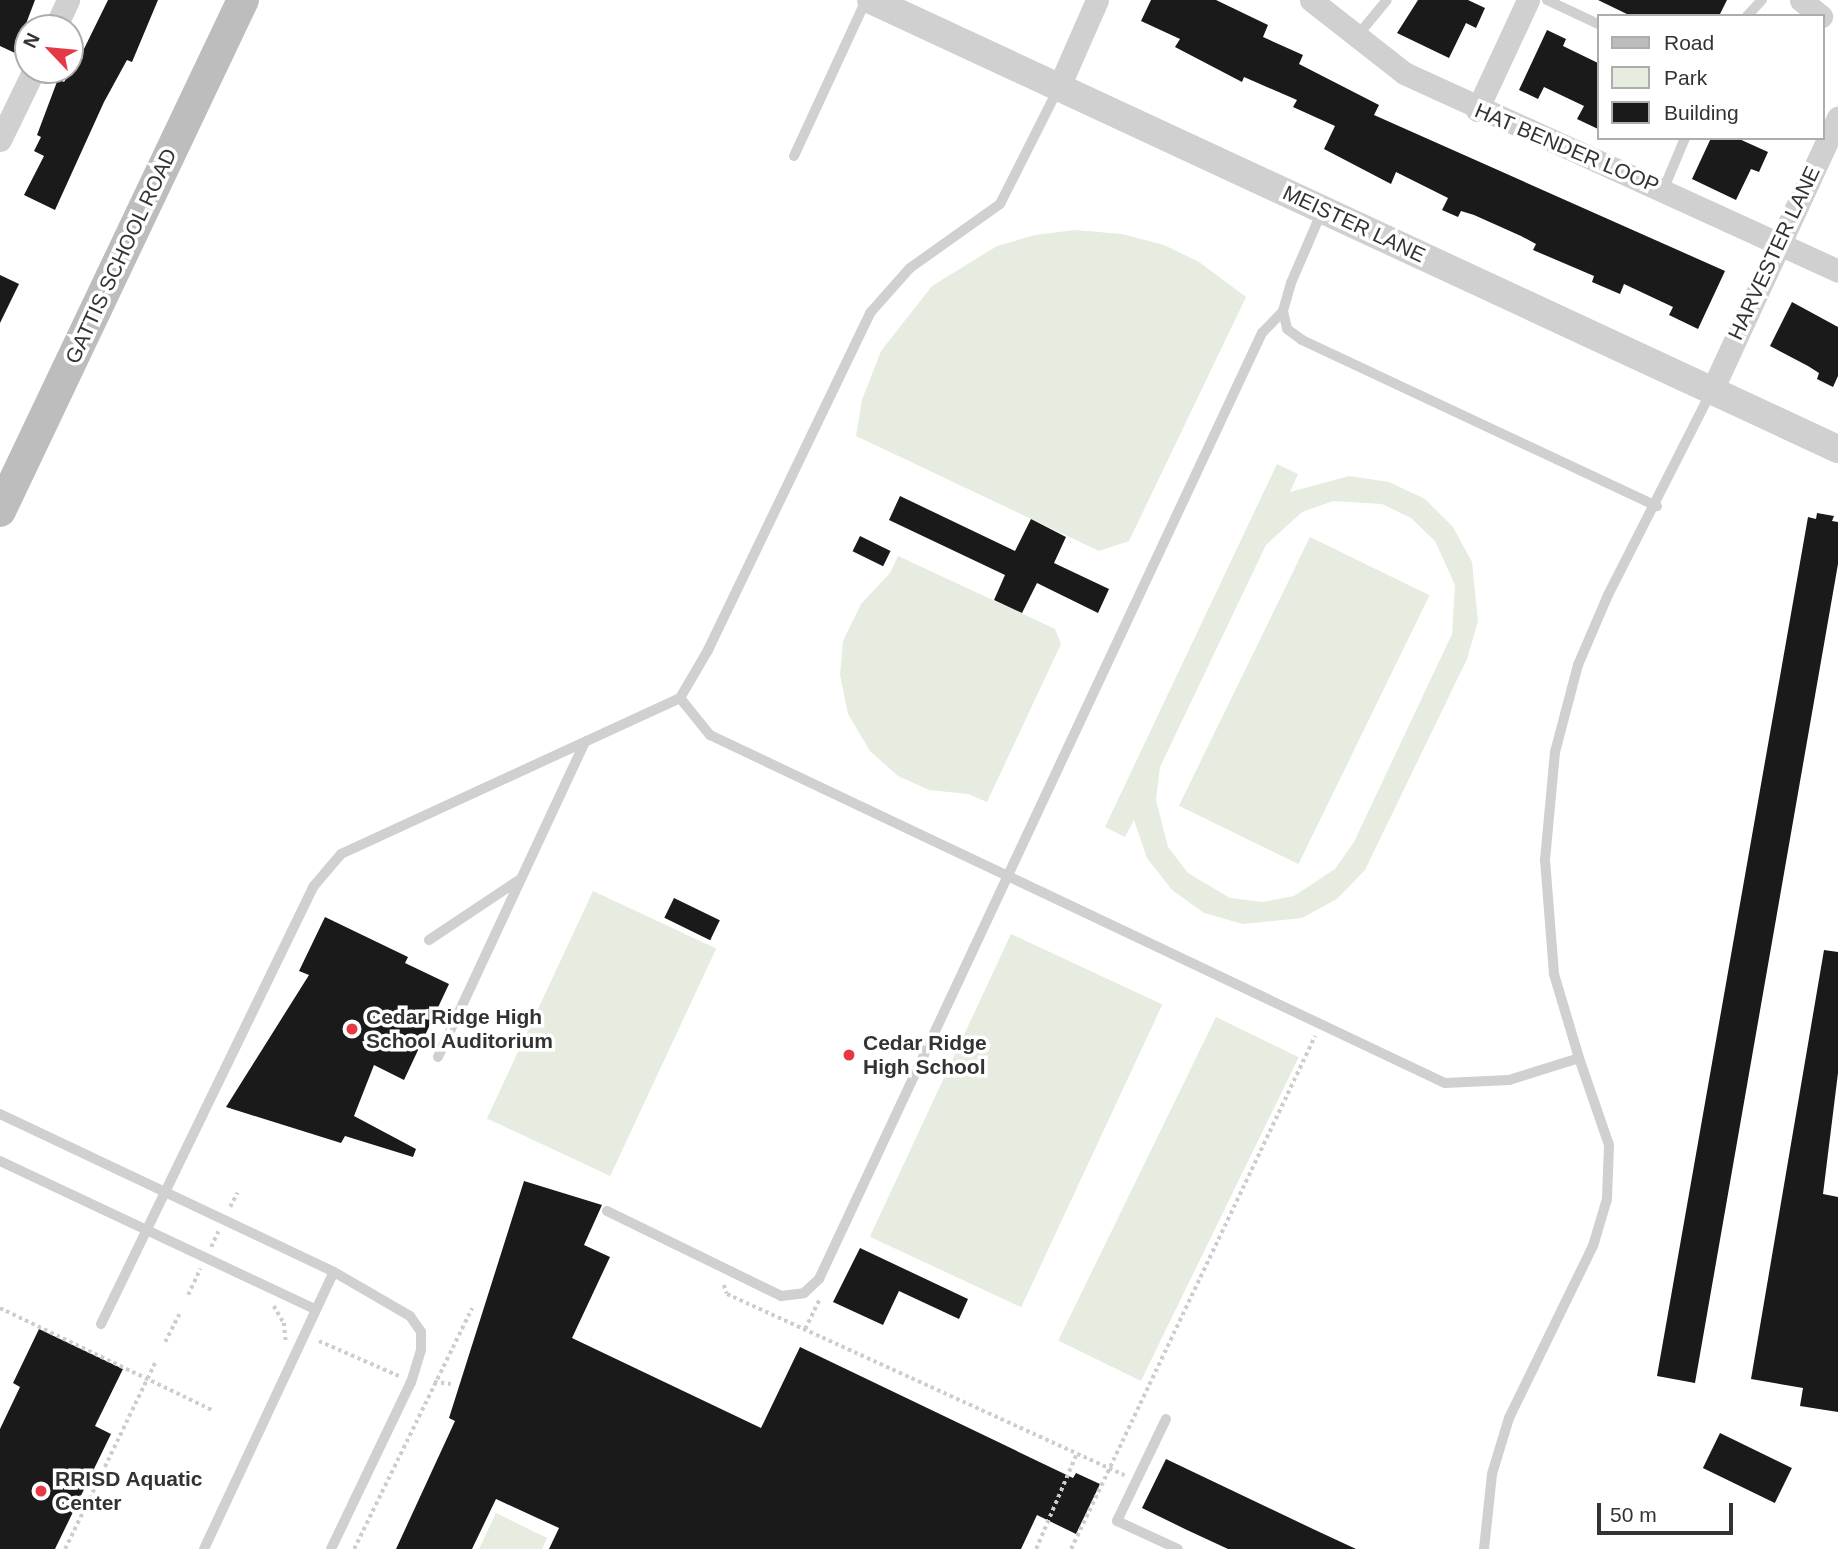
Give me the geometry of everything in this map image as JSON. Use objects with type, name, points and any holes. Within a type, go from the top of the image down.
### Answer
[{"type":"main road","name":"GATTIS SCHOOL ROAD","points":[[0,511],[243,0]]},
{"type":"street","name":"MEISTER LANE","points":[[868,0],[1713,388],[1838,449]]},
{"type":"street","points":[[1058,89],[1097,0]]},
{"type":"street","name":"HAT BENDER LOOP","points":[[1311,0],[1404,73],[1477,110],[1664,188],[1838,271]]},
{"type":"street","points":[[1477,110],[1528,0]]},
{"type":"street","points":[[1801,0],[1819,14]]},
{"type":"street","points":[[1824,18],[1838,29]]},
{"type":"street","points":[[0,140],[27,84]]},
{"type":"street","name":"HARVESTER LANE","points":[[1713,388],[1838,118]]},
{"type":"lane","points":[[794,156],[868,0]]},
{"type":"lane","points":[[1358,35],[1387,0]]},
{"type":"lane","points":[[1546,0],[1596,23]]},
{"type":"lane","points":[[1749,14],[1762,0]]},
{"type":"lane","points":[[101,1324],[313,887],[341,854],[680,698],[708,650],[870,313],[911,268],[1000,204],[1058,89]]},
{"type":"lane","points":[[1664,188],[1684,140]]},
{"type":"lane","points":[[607,1211],[781,1296],[804,1293],[819,1279],[1011,877],[1262,333],[1283,311],[1323,210]]},
{"type":"lane","points":[[1283,311],[1287,329],[1302,340],[1657,506]]},
{"type":"lane","points":[[1484,1549],[1492,1474],[1509,1418],[1593,1246],[1606,1199],[1609,1144],[1553,974],[1545,860],[1555,752],[1578,665],[1608,595],[1657,506],[1713,388]]},
{"type":"lane","points":[[680,698],[709,735],[1445,1083],[1509,1080],[1579,1058]]},
{"type":"lane","points":[[438,1057],[585,742]]},
{"type":"lane","points":[[429,940],[522,878]]},
{"type":"lane","points":[[0,1114],[334,1272],[410,1316],[421,1332],[421,1350],[411,1382],[331,1549]]},
{"type":"lane","points":[[0,1161],[316,1310]]},
{"type":"lane","points":[[204,1549],[334,1272]]},
{"type":"lane","points":[[1166,1419],[1117,1521],[1178,1549]]},
{"type":"path","points":[[1071,1549],[1321,1024]]},
{"type":"path","points":[[230,1207],[237,1194]]},
{"type":"path","points":[[210,1249],[219,1229]]},
{"type":"path","points":[[716,1265],[727,1294],[1137,1480]]},
{"type":"path","points":[[188,1295],[201,1268],[206,1273]]},
{"type":"path","points":[[805,1329],[823,1292]]},
{"type":"path","points":[[269,1303],[284,1322],[284,1348]]},
{"type":"path","points":[[0,1308],[214,1410]]},
{"type":"path","points":[[354,1549],[427,1389],[434,1382],[472,1308]]},
{"type":"path","points":[[165,1342],[179,1314]]},
{"type":"path","points":[[315,1349],[320,1339],[399,1376]]},
{"type":"path","points":[[65,1549],[156,1361]]},
{"type":"path","points":[[434,1382],[451,1384]]},
{"type":"path","points":[[1036,1549],[1077,1453]]},
{"type":"green space","points":[[1075,230],[1122,234],[1164,245],[1199,262],[1246,297],[1129,541],[1099,551],[856,436],[862,400],[881,351],[932,286],[997,246],[1035,235]]},
{"type":"green space","points":[[1277,464],[1298,474],[1290,492],[1349,476],[1389,482],[1425,499],[1453,527],[1472,562],[1478,621],[1467,659],[1365,870],[1337,899],[1302,918],[1243,924],[1204,913],[1172,890],[1147,858],[1134,820],[1125,837],[1105,827]],"holes":[[[1333,501],[1382,504],[1411,518],[1435,541],[1455,585],[1452,634],[1354,842],[1335,869],[1294,896],[1262,902],[1230,898],[1188,873],[1168,847],[1156,800],[1160,767],[1266,545],[1302,512]]]},
{"type":"green space","points":[[1310,537],[1430,595],[1298,864],[1179,806]]},
{"type":"green space","points":[[898,556],[1055,629],[1061,644],[987,802],[968,794],[929,790],[898,776],[870,751],[848,714],[840,675],[843,641],[861,604],[890,573]]},
{"type":"green space","points":[[593,891],[716,948],[610,1176],[487,1118]]},
{"type":"green space","points":[[1011,934],[1162,1005],[1021,1307],[870,1237]]},
{"type":"green space","points":[[1216,1017],[1299,1057],[1141,1381],[1058,1341]]},
{"type":"green space","points":[[496,1513],[547,1538],[542,1549],[479,1549]]},
{"type":"building","points":[[0,0],[35,0],[30,14],[14,14],[14,53],[0,46]]},
{"type":"building","points":[[108,0],[158,0],[132,62],[127,60],[104,102],[55,210],[24,195],[44,156],[34,151],[41,137],[37,135],[56,84],[84,84],[84,49]]},
{"type":"building","points":[[1151,0],[1216,0],[1268,25],[1263,37],[1303,55],[1299,64],[1379,105],[1374,115],[1725,271],[1698,329],[1669,315],[1673,307],[1624,284],[1620,294],[1592,282],[1594,276],[1533,250],[1536,244],[1521,236],[1474,215],[1461,211],[1458,217],[1442,210],[1448,198],[1396,172],[1391,184],[1324,149],[1335,126],[1293,107],[1297,100],[1244,77],[1242,82],[1175,47],[1180,39],[1141,21]]},
{"type":"building","points":[[1418,0],[1468,0],[1485,8],[1476,28],[1466,23],[1449,58],[1397,33]]},
{"type":"building","points":[[1598,0],[1727,0],[1720,14],[1627,14]]},
{"type":"building","points":[[1547,30],[1566,39],[1563,46],[1596,62],[1596,128],[1577,119],[1584,106],[1544,87],[1538,99],[1519,90]]},
{"type":"building","points":[[1710,140],[1741,140],[1768,152],[1759,172],[1751,169],[1736,200],[1692,179]]},
{"type":"building","points":[[0,275],[19,284],[0,323]]},
{"type":"building","points":[[1792,302],[1838,327],[1838,376],[1833,387],[1817,379],[1819,373],[1770,346]]},
{"type":"building","points":[[900,496],[1015,551],[1031,519],[1066,537],[1054,563],[1109,589],[1098,613],[1037,583],[1022,613],[994,600],[1005,575],[889,520]]},
{"type":"building","points":[[1817,513],[1834,516],[1832,521],[1838,522],[1838,564],[1695,1383],[1657,1376],[1808,517],[1816,519]]},
{"type":"building","points":[[860,536],[891,551],[883,566],[853,551]]},
{"type":"building","points":[[674,898],[720,920],[710,940],[664,918]]},
{"type":"building","name":"Cedar Ridge High School Auditorium","points":[[325,917],[408,957],[405,963],[449,984],[404,1080],[374,1065],[354,1116],[416,1149],[413,1157],[345,1136],[341,1143],[226,1107],[309,975],[299,971]]},
{"type":"building","points":[[1824,950],[1838,952],[1838,1073],[1823,1194],[1838,1197],[1838,1412],[1800,1406],[1803,1388],[1751,1379]]},
{"type":"building","points":[[524,1181],[602,1205],[584,1245],[610,1257],[572,1338],[761,1428],[800,1347],[1073,1478],[1076,1473],[1100,1484],[1076,1534],[1037,1515],[1021,1549],[549,1549],[559,1528],[496,1499],[472,1549],[396,1549],[455,1421],[449,1418]]},
{"type":"building","points":[[860,1248],[968,1299],[959,1319],[899,1291],[883,1325],[833,1302]]},
{"type":"building","name":"RRISD Aquatic Center","points":[[39,1329],[123,1369],[95,1426],[111,1434],[55,1549],[0,1549],[0,1429],[20,1387],[13,1383]]},
{"type":"building","points":[[1720,1433],[1792,1468],[1775,1503],[1703,1468]]},
{"type":"building","points":[[1166,1459],[1356,1549],[1228,1549],[1187,1530],[1142,1508]]},
{"type":"place","name":"Cedar Ridge High School Auditorium","points":[[352,1029]]},
{"type":"place","name":"Cedar Ridge High School","points":[[849,1055]]},
{"type":"place","name":"RRISD Aquatic Center","points":[[41,1491]]}]
